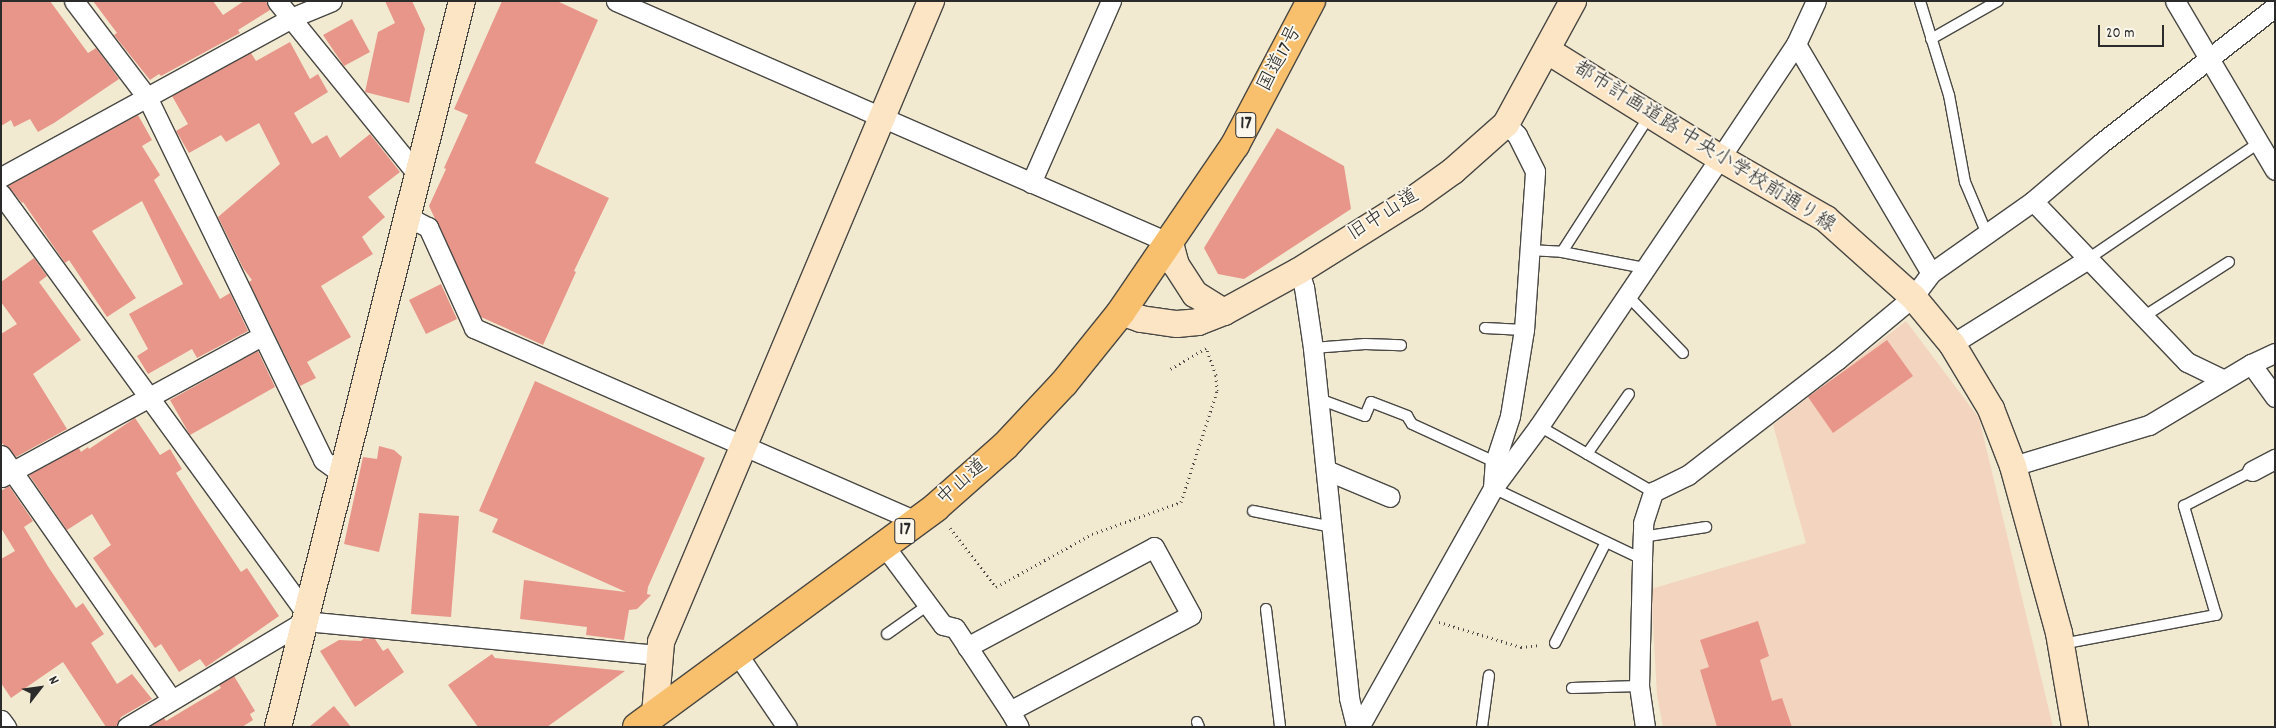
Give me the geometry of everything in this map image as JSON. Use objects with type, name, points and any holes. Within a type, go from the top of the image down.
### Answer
[{"type":"highway","name":"国道17号","points":[[1170,243],[1235,146],[1311,1]]},
{"type":"highway","name":"中山道","points":[[646,720],[738,655],[917,522],[1005,446],[1064,383],[1121,312],[1170,243]]},
{"type":"street","points":[[74,1],[147,97],[323,460],[342,474]]},
{"type":"street","points":[[277,1],[418,175]]},
{"type":"street","points":[[1,177],[291,18],[332,1]]},
{"type":"street","points":[[278,727],[462,1]]},
{"type":"street","points":[[616,1],[1170,243],[1176,265],[1194,294],[1224,312]]},
{"type":"street","points":[[646,720],[660,656],[661,642],[931,1]]},
{"type":"street","points":[[1031,183],[1111,1]]},
{"type":"street","name":"旧中山道","points":[[1121,312],[1141,320],[1177,324],[1198,322],[1224,312],[1299,271],[1414,199],[1453,170],[1506,124],[1574,1]]},
{"type":"street","points":[[1358,727],[1493,488],[1539,426],[1796,44],[1816,1]]},
{"type":"street","points":[[2175,1],[2275,170]]},
{"type":"street","points":[[1645,727],[1639,686],[1642,537],[1643,523],[1653,492],[1688,475],[1837,360],[1913,297],[1931,273],[2033,201],[2100,144],[2275,7]]},
{"type":"street","points":[[1796,44],[1931,273]]},
{"type":"street","name":"都市計画道路 中央小学校前通り線","points":[[1548,51],[1720,158],[1826,219],[1913,297],[1952,344],[1991,409],[2013,466],[2061,644],[2075,727]]},
{"type":"street","points":[[1493,488],[1495,462],[1510,416],[1524,330],[1534,171],[1517,135],[1506,124]]},
{"type":"street","points":[[1,194],[150,398],[306,617]]},
{"type":"street","points":[[2033,201],[2187,362],[2224,380]]},
{"type":"street","points":[[406,216],[428,227],[474,328],[917,522]]},
{"type":"street","points":[[1952,344],[2088,260]]},
{"type":"street","points":[[1299,271],[1304,287],[1313,348],[1349,698],[1358,727]]},
{"type":"street","points":[[7,475],[262,336]]},
{"type":"street","points":[[2013,466],[2149,425],[2251,364],[2275,353]]},
{"type":"street","points":[[2251,364],[2275,397]]},
{"type":"street","points":[[1,455],[7,475],[171,699]]},
{"type":"street","points":[[2252,471],[2275,459]]},
{"type":"street","points":[[1326,470],[1390,497]]},
{"type":"street","points":[[884,547],[943,626],[955,628],[967,647],[1014,719],[1191,615],[1154,547],[967,647]]},
{"type":"street","points":[[127,727],[306,617],[660,656]]},
{"type":"street","points":[[738,655],[787,727]]},
{"type":"street","points":[[1,720],[6,727]]},
{"type":"lane","points":[[1920,1],[1949,95],[1965,182],[1987,234]]},
{"type":"lane","points":[[1932,40],[1998,1]]},
{"type":"lane","points":[[1562,252],[1650,114]]},
{"type":"lane","points":[[2088,260],[2259,143]]},
{"type":"lane","points":[[1528,250],[1562,252],[1644,268]]},
{"type":"lane","points":[[2144,317],[2229,262]]},
{"type":"lane","points":[[1626,294],[1683,353]]},
{"type":"lane","points":[[1485,328],[1524,330]]},
{"type":"lane","points":[[1313,348],[1365,344],[1401,346]]},
{"type":"lane","points":[[1587,454],[1628,394]]},
{"type":"lane","points":[[1318,399],[1365,416],[1371,402],[1407,416],[1412,424],[1495,462]]},
{"type":"lane","points":[[1539,426],[1653,492]]},
{"type":"lane","points":[[2061,644],[2216,615],[2184,506],[2252,471]]},
{"type":"lane","points":[[1493,488],[1642,559]]},
{"type":"lane","points":[[1252,511],[1332,527]]},
{"type":"lane","points":[[1642,537],[1706,526]]},
{"type":"lane","points":[[1555,643],[1606,542]]},
{"type":"lane","points":[[887,634],[928,605]]},
{"type":"lane","points":[[1266,609],[1280,727]]},
{"type":"lane","points":[[1482,727],[1489,675]]},
{"type":"lane","points":[[1572,688],[1639,686]]},
{"type":"path","points":[[950,528],[996,587],[1092,534],[1181,502],[1217,391],[1206,348],[1170,369]]},
{"type":"path","points":[[1420,616],[1521,647],[1555,643]]},
{"type":"shaded area","points":[[1906,321],[1979,418],[2053,727],[1663,727],[1657,696],[1651,589],[1806,543],[1773,425]]},
{"type":"building","points":[[1,1],[50,1],[88,53],[96,48],[119,79],[38,132],[30,119],[14,127],[11,120],[1,126]]},
{"type":"building","points":[[93,1],[213,1],[223,15],[244,1],[266,1],[270,10],[238,30],[240,33],[161,76],[159,74],[150,80],[114,35],[117,33]]},
{"type":"building","points":[[385,1],[412,1],[425,29],[409,103],[365,92],[378,32],[395,23]]},
{"type":"building","points":[[502,1],[557,1],[598,20],[535,163],[609,198],[574,271],[576,272],[543,345],[481,317],[429,206],[468,115],[454,109]]},
{"type":"building","points":[[352,19],[370,52],[344,66],[323,35]]},
{"type":"building","points":[[290,42],[310,79],[318,74],[328,92],[294,113],[312,144],[327,135],[340,158],[370,134],[400,172],[368,197],[385,217],[362,237],[373,254],[321,286],[351,337],[307,362],[316,378],[300,386],[249,282],[252,280],[243,268],[218,217],[280,164],[259,123],[226,142],[221,135],[189,153],[176,131],[188,124],[172,96],[251,53],[256,61]]},
{"type":"building","points":[[138,115],[152,140],[142,146],[160,175],[154,180],[220,299],[230,293],[248,331],[197,358],[192,349],[148,374],[137,356],[148,349],[129,314],[183,284],[142,201],[92,231],[136,298],[107,317],[69,260],[65,263],[23,202],[8,186]]},
{"type":"building","points":[[1277,128],[1344,166],[1351,209],[1244,279],[1218,274],[1204,248]]},
{"type":"building","points":[[34,258],[47,276],[39,282],[81,340],[33,374],[67,429],[16,457],[1,442],[1,334],[17,324],[1,302],[1,282]]},
{"type":"building","points":[[441,284],[457,319],[426,334],[409,300]]},
{"type":"building","points":[[1887,340],[1913,376],[1833,433],[1808,397]]},
{"type":"building","points":[[258,351],[275,387],[190,435],[170,400]]},
{"type":"building","points":[[535,381],[705,458],[648,587],[647,594],[651,595],[637,609],[629,610],[624,640],[586,635],[587,627],[520,619],[524,580],[626,592],[492,532],[498,519],[479,511]]},
{"type":"building","points":[[135,418],[160,455],[170,449],[182,469],[176,473],[197,506],[241,572],[247,568],[279,616],[206,667],[200,659],[179,672],[161,644],[155,648],[93,558],[111,545],[92,514],[67,530],[29,475],[79,448],[81,452],[88,447],[89,449]]},
{"type":"building","points":[[379,446],[394,450],[402,457],[379,552],[344,544],[363,457],[377,459]]},
{"type":"building","points":[[9,486],[33,521],[24,527],[49,568],[76,608],[83,603],[104,634],[91,643],[117,684],[132,674],[152,699],[121,717],[116,727],[106,727],[63,662],[11,698],[1,683],[1,559],[15,551],[1,528],[1,491]]},
{"type":"building","points":[[419,513],[459,516],[451,617],[411,614]]},
{"type":"building","points":[[1758,621],[1769,656],[1760,660],[1772,701],[1782,698],[1792,727],[1717,727],[1700,670],[1709,667],[1700,640]]},
{"type":"building","points":[[364,638],[375,639],[383,651],[388,648],[404,672],[355,707],[320,651],[339,640],[361,641]]},
{"type":"building","points":[[492,654],[495,658],[625,671],[547,727],[478,727],[448,685]]},
{"type":"building","points":[[234,676],[255,711],[250,714],[253,720],[242,727],[149,727],[164,718],[166,721],[221,688],[219,685]]},
{"type":"building","points":[[334,706],[351,727],[309,727]]}]
